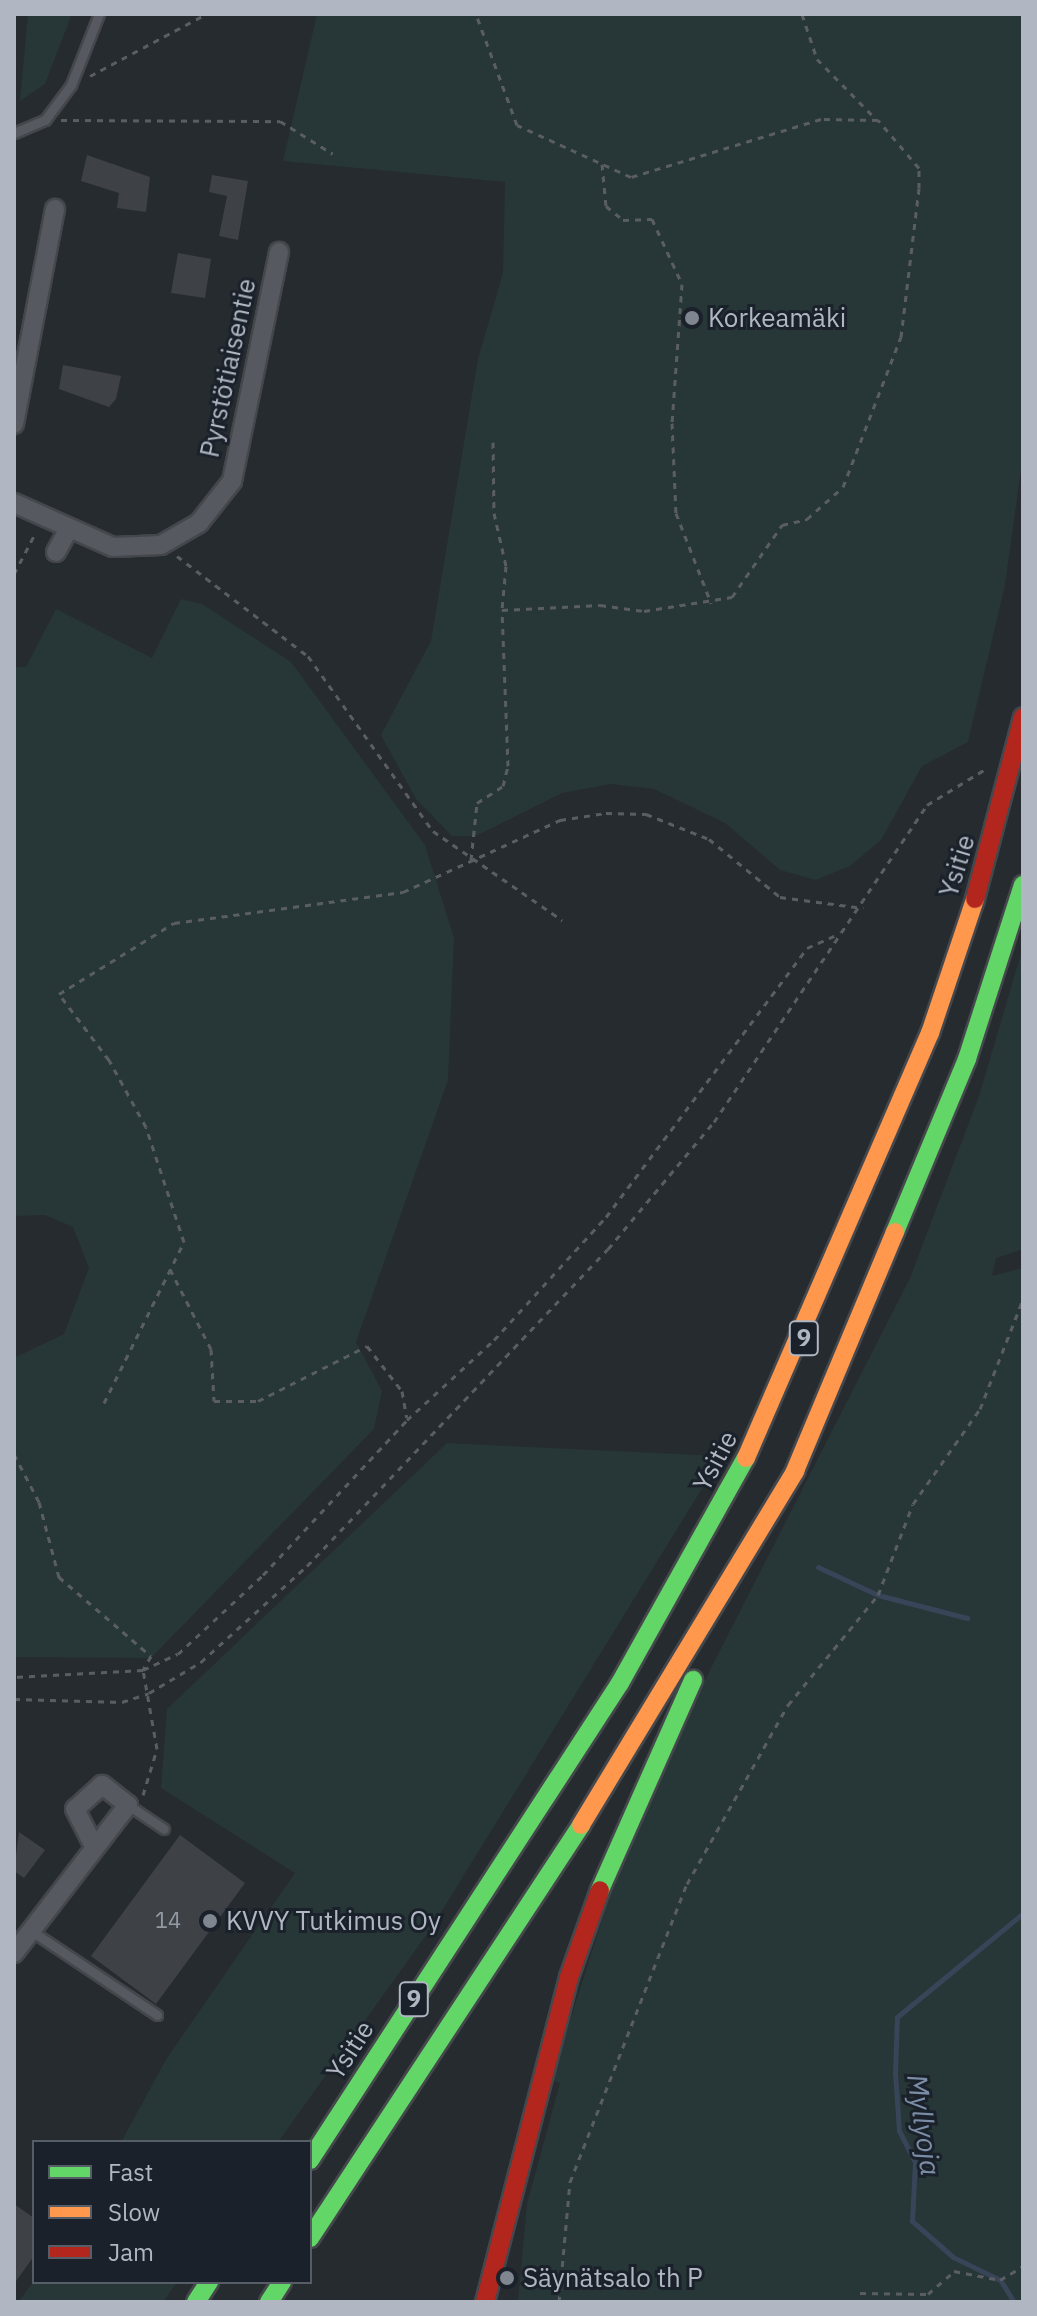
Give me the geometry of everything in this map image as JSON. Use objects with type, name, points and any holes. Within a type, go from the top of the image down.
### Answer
[{"type":"highway","name":"Ysitie","points":[[312,2157],[620,1683],[762,1428],[930,1033],[987,862],[1023,717]]},
{"type":"highway","name":"9","points":[[312,2235],[602,1793],[795,1471],[967,1059],[1023,885]]},
{"type":"highway","points":[[485,2302],[569,1977],[623,1825],[795,1471]]},
{"type":"highway","points":[[196,2302],[208,2284]]},
{"type":"highway","points":[[218,2302],[230,2284]]},
{"type":"highway","points":[[269,2302],[281,2284]]},
{"type":"street","points":[[14,424],[55,209]]},
{"type":"street","name":"Pyrstötiaisentie","points":[[14,503],[68,530],[113,547],[161,545],[199,523],[232,481],[279,252]]},
{"type":"street","points":[[56,552],[68,530]]},
{"type":"street","points":[[14,1953],[93,1844],[135,1800],[102,1785],[86,1792],[75,1809],[93,1844]]},
{"type":"lane","points":[[14,133],[45,120],[71,85],[99,14]]},
{"type":"lane","points":[[135,1800],[164,1829]]},
{"type":"lane","points":[[30,1930],[157,2015]]},
{"type":"path","points":[[71,85],[206,14]]},
{"type":"path","points":[[476,14],[517,125],[631,177],[821,119],[878,120]]},
{"type":"path","points":[[502,610],[600,605],[644,611],[711,603],[732,597],[782,525],[807,519],[843,487],[901,337],[912,282],[919,168],[878,120],[834,84],[817,59],[802,14]]},
{"type":"path","points":[[45,120],[280,121],[333,154]]},
{"type":"path","points":[[602,164],[606,206],[623,220],[652,219],[682,284],[672,423],[676,513],[711,603]]},
{"type":"path","points":[[471,860],[477,803],[503,786],[508,766],[502,610],[506,566],[494,513],[493,442]]},
{"type":"path","points":[[14,574],[43,517]]},
{"type":"path","points":[[161,545],[308,656],[407,799],[471,860],[562,920]]},
{"type":"path","points":[[14,1699],[122,1702],[149,1693],[201,1662],[307,1566],[608,1249],[714,1122],[843,931],[863,908],[927,805],[984,770]]},
{"type":"path","points":[[104,1403],[184,1242],[146,1127],[109,1060],[59,994],[174,923],[403,892],[560,820],[646,814],[709,839],[780,897],[863,908]]},
{"type":"path","points":[[14,1677],[143,1670],[178,1654],[263,1575],[407,1420],[494,1340],[606,1217],[807,948],[843,931]]},
{"type":"path","points":[[170,1269],[211,1349],[214,1401],[258,1401],[367,1346],[402,1391],[407,1420]]},
{"type":"path","points":[[559,2302],[570,2182],[687,1884],[788,1705],[878,1595],[913,1504],[980,1409],[1023,1299]]},
{"type":"path","points":[[14,1454],[39,1502],[59,1577],[151,1656],[143,1670],[157,1749],[135,1800]]},
{"type":"path","points":[[860,2293],[928,2294],[954,2271],[1000,2280],[1023,2266]]},
{"type":"shaded area","points":[[28,14],[72,14],[45,84],[20,101]]},
{"type":"shaded area","points":[[317,14],[1023,14],[1023,455],[1005,585],[968,742],[922,766],[881,840],[850,866],[816,880],[780,870],[725,823],[654,789],[611,784],[562,793],[476,836],[452,836],[416,799],[381,735],[431,641],[478,359],[503,273],[505,182],[283,161]]},
{"type":"shaded area","points":[[181,599],[202,604],[291,662],[425,845],[454,938],[448,1080],[356,1342],[382,1391],[374,1429],[151,1658],[14,1657],[14,1358],[64,1334],[89,1268],[73,1227],[45,1215],[14,1216],[14,667],[26,667],[56,609],[152,658]]},
{"type":"shaded area","points":[[1023,947],[1023,1249],[996,1258],[992,1276],[1023,1268],[1023,2302],[518,2302],[527,2204],[560,2083],[551,2080],[615,1879],[657,1774],[910,1278],[979,1096]]},
{"type":"shaded area","points":[[447,1443],[722,1456],[432,1927],[279,2140],[122,2140],[167,2058],[295,1873],[161,1788],[167,1709]]},
{"type":"shaded area","points":[[32,2284],[176,2284],[163,2302],[18,2302]]},
{"type":"building","points":[[87,155],[150,177],[146,212],[117,208],[119,193],[81,181]]},
{"type":"building","points":[[212,175],[248,181],[238,240],[219,236],[227,196],[209,192]]},
{"type":"building","points":[[178,253],[211,259],[205,298],[171,293]]},
{"type":"building","points":[[63,365],[121,376],[116,399],[109,407],[59,389]]},
{"type":"building","points":[[19,1832],[45,1850],[24,1878],[14,1871]]},
{"type":"building","points":[[180,1835],[245,1883],[156,2004],[91,1956]]},
{"type":"building","points":[[14,2204],[32,2217],[32,2259],[14,2284]]},
{"type":"waterway","points":[[818,1567],[878,1595],[967,1618]]},
{"type":"waterway","name":"Myllyoja","points":[[1014,2302],[1000,2280],[953,2257],[912,2221],[915,2162],[899,2131],[895,2073],[897,2017],[1023,1913]]},
{"type":"traffic: fast","points":[[895,1232],[967,1059],[1023,885]]},
{"type":"traffic: fast","points":[[312,2157],[620,1683],[746,1458]]},
{"type":"traffic: fast","points":[[600,1890],[693,1680]]},
{"type":"traffic: fast","points":[[312,2235],[581,1825]]},
{"type":"traffic: fast","points":[[196,2302],[208,2284]]},
{"type":"traffic: fast","points":[[269,2302],[281,2284]]},
{"type":"traffic: slow","points":[[746,1458],[930,1033],[975,899]]},
{"type":"traffic: slow","points":[[581,1825],[795,1471],[895,1232]]},
{"type":"traffic: jam","points":[[975,899],[1023,717]]},
{"type":"traffic: jam","points":[[485,2302],[569,1977],[600,1890]]},
{"type":"place","name":"Korkeamäki","points":[[692,318]]},
{"type":"place","name":"KVVY Tutkimus Oy","points":[[210,1921]]},
{"type":"place","name":"Säynätsalo th P","points":[[507,2278]]}]
